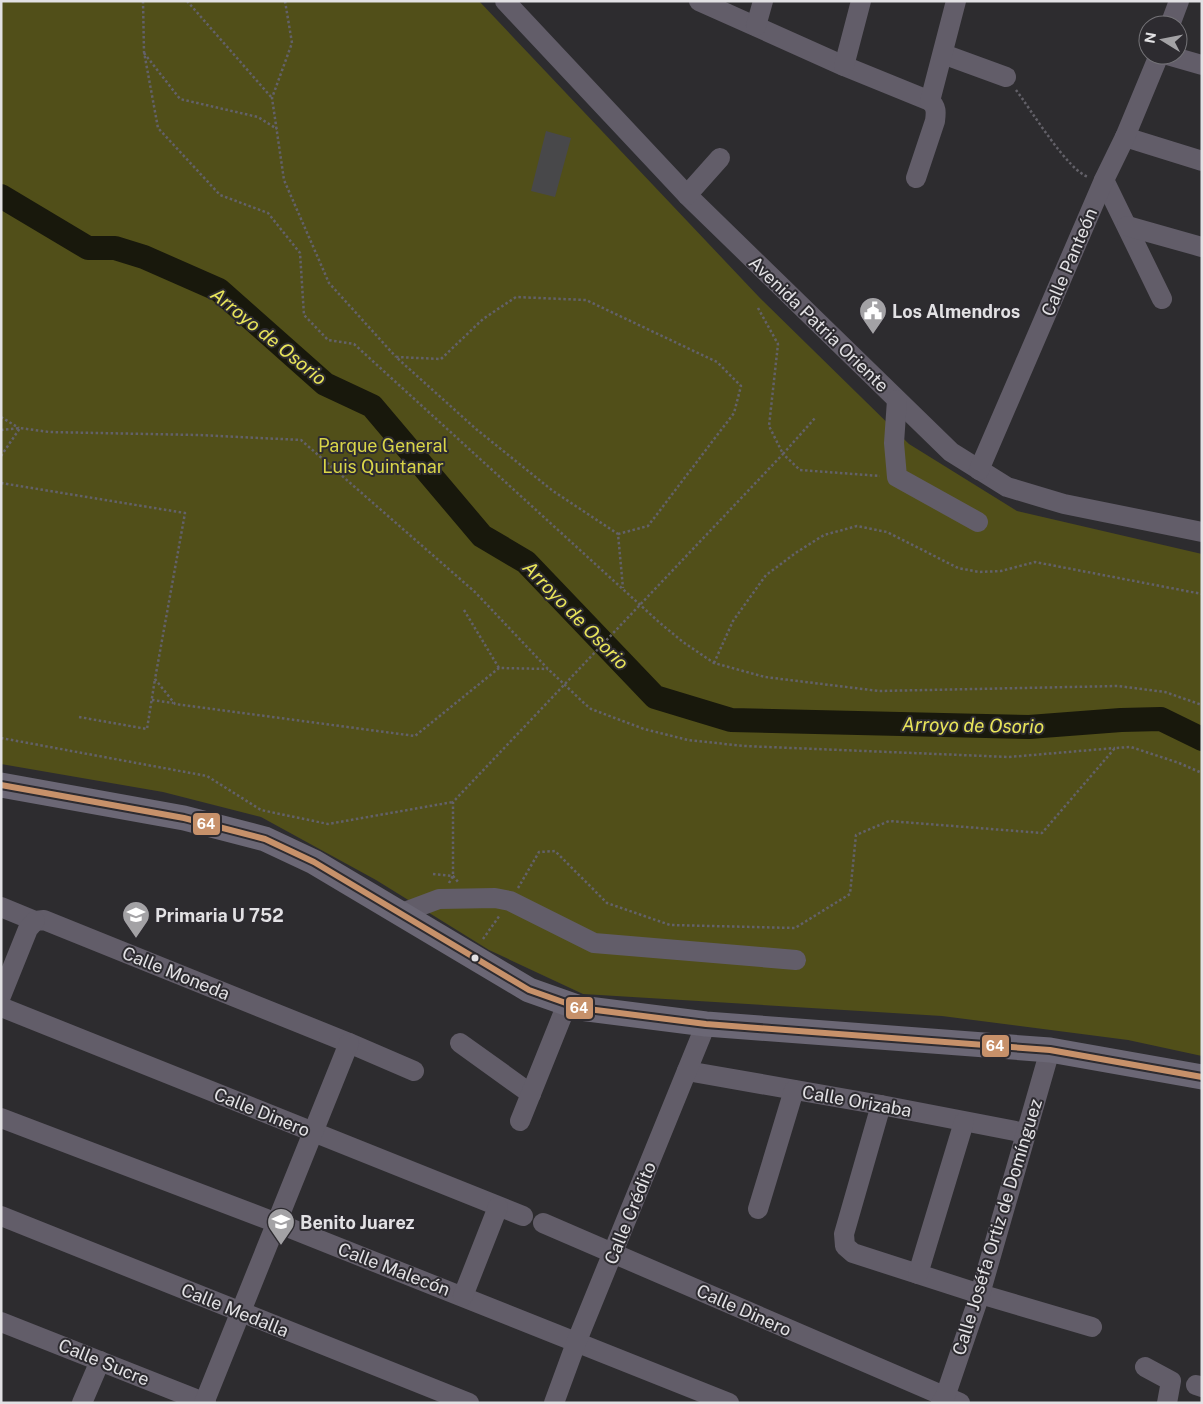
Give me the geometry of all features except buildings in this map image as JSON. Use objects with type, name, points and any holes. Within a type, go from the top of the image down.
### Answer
[{"type":"main road","points":[[1,785],[184,818],[265,839],[314,862],[529,990],[580,1008],[706,1024],[1050,1050],[1202,1077]]},
{"type":"street","name":"Avenida Patria Oriente","points":[[505,1],[687,195],[951,452],[1007,487],[1064,504],[1202,532]]},
{"type":"street","points":[[699,1],[934,104],[937,111],[916,178]]},
{"type":"street","points":[[756,26],[763,1]]},
{"type":"street","points":[[844,66],[861,1]]},
{"type":"street","points":[[930,101],[956,1]]},
{"type":"street","points":[[1173,15],[1178,1]]},
{"type":"street","points":[[943,54],[1006,77]]},
{"type":"street","points":[[1188,61],[1202,65]]},
{"type":"street","name":"Calle Panteón","points":[[979,470],[1155,65]]},
{"type":"street","points":[[1125,137],[1202,161]]},
{"type":"street","points":[[687,195],[720,158]]},
{"type":"street","points":[[1104,180],[1162,299]]},
{"type":"street","points":[[1126,226],[1202,247]]},
{"type":"street","points":[[897,400],[894,443],[897,477],[978,522]]},
{"type":"street","points":[[399,914],[439,899],[479,898],[510,901],[594,943],[796,960]]},
{"type":"street","name":"Calle Moneda","points":[[1,907],[35,920],[44,920],[414,1071]]},
{"type":"street","points":[[1,996],[28,929],[35,920]]},
{"type":"street","points":[[520,1121],[567,1004]]},
{"type":"street","name":"Calle Dinero","points":[[1,1007],[523,1216]]},
{"type":"street","name":"Calle Crédito","points":[[554,1403],[576,1343],[706,1024]]},
{"type":"street","points":[[205,1402],[349,1043]]},
{"type":"street","points":[[460,1043],[531,1094]]},
{"type":"street","name":"Calle Joséfa Ortiz de Domínguez","points":[[948,1401],[1050,1050]]},
{"type":"street","name":"Calle Orizaba","points":[[687,1071],[1026,1133]]},
{"type":"street","points":[[758,1209],[794,1090]]},
{"type":"street","points":[[881,1105],[844,1234],[845,1246],[853,1253],[980,1294],[1092,1327]]},
{"type":"street","name":"Calle Malecón","points":[[1,1118],[277,1223],[729,1403]]},
{"type":"street","points":[[918,1274],[964,1122]]},
{"type":"street","points":[[463,1296],[498,1207]]},
{"type":"street","name":"Calle Medalla","points":[[1,1216],[469,1403]]},
{"type":"street","name":"Calle Dinero","points":[[543,1223],[614,1252],[948,1401]]},
{"type":"street","name":"Calle Sucre","points":[[1,1322],[205,1402]]},
{"type":"street","points":[[82,1403],[100,1361]]},
{"type":"street","points":[[1145,1367],[1170,1381],[1167,1403]]},
{"type":"path","points":[[144,1],[144,52],[158,128],[220,196],[268,213],[300,253],[304,315],[328,340],[354,344],[660,623],[683,642],[714,663],[765,677],[878,691],[1118,686],[1165,692],[1202,705]]},
{"type":"path","points":[[187,1],[272,98]]},
{"type":"path","points":[[285,1],[292,43],[272,98],[284,180],[329,283],[396,357],[476,429],[553,491],[618,534],[648,526],[734,413],[741,386],[717,362],[586,300],[516,297],[482,319],[441,359],[396,357]]},
{"type":"path","points":[[144,52],[180,99],[258,117],[277,129]]},
{"type":"path","points":[[1006,77],[1046,132],[1083,176],[1104,180]]},
{"type":"path","points":[[758,308],[778,344],[769,426],[783,454],[800,470],[897,477]]},
{"type":"path","points":[[1,417],[20,428]]},
{"type":"path","points":[[1,738],[208,776],[261,810],[328,824],[452,802],[816,418]]},
{"type":"path","points":[[1,456],[20,428]]},
{"type":"path","points":[[1,430],[20,428],[49,432],[199,435],[301,440],[475,592],[548,669],[591,709],[644,729],[688,740],[744,746],[1008,757],[1131,746],[1201,771]]},
{"type":"path","points":[[1,483],[185,513],[146,729],[79,717]]},
{"type":"path","points":[[714,663],[733,621],[766,575],[824,535],[857,526],[887,532],[958,568],[979,572],[1000,571],[1035,562],[1202,594]]},
{"type":"path","points":[[618,534],[623,588]]},
{"type":"path","points":[[464,610],[499,668]]},
{"type":"path","points":[[152,700],[415,736],[499,668],[548,669]]},
{"type":"path","points":[[155,679],[175,704]]},
{"type":"path","points":[[483,939],[510,901],[540,852],[555,851],[607,903],[670,924],[795,928],[850,894],[856,835],[889,820],[1042,834],[1115,748]]},
{"type":"path","points":[[433,874],[453,876],[452,802]]},
{"type":"green space","name":"Parque General Luis Quintanar","points":[[1,1],[479,1],[759,297],[909,444],[1017,511],[1202,554],[1202,1056],[1128,1040],[942,1016],[583,994],[489,950],[376,880],[261,817],[163,792],[1,764]]},
{"type":"waterway","name":"Arroyo de Osorio","points":[[1,196],[88,248],[115,248],[144,257],[219,290],[325,384],[372,406],[482,536],[526,562],[655,697],[731,720],[1029,727],[1161,719],[1202,739]]},
{"type":"transit line","name":"64","points":[[1,785],[184,818],[265,839],[314,862],[529,990],[580,1008],[706,1024],[1050,1050],[1202,1077]]},
{"type":"place","name":"Los Almendros","points":[[873,335]]},
{"type":"place","name":"Primaria U 752","points":[[136,939]]},
{"type":"place","name":"Benito Juarez","points":[[281,1246]]}]
